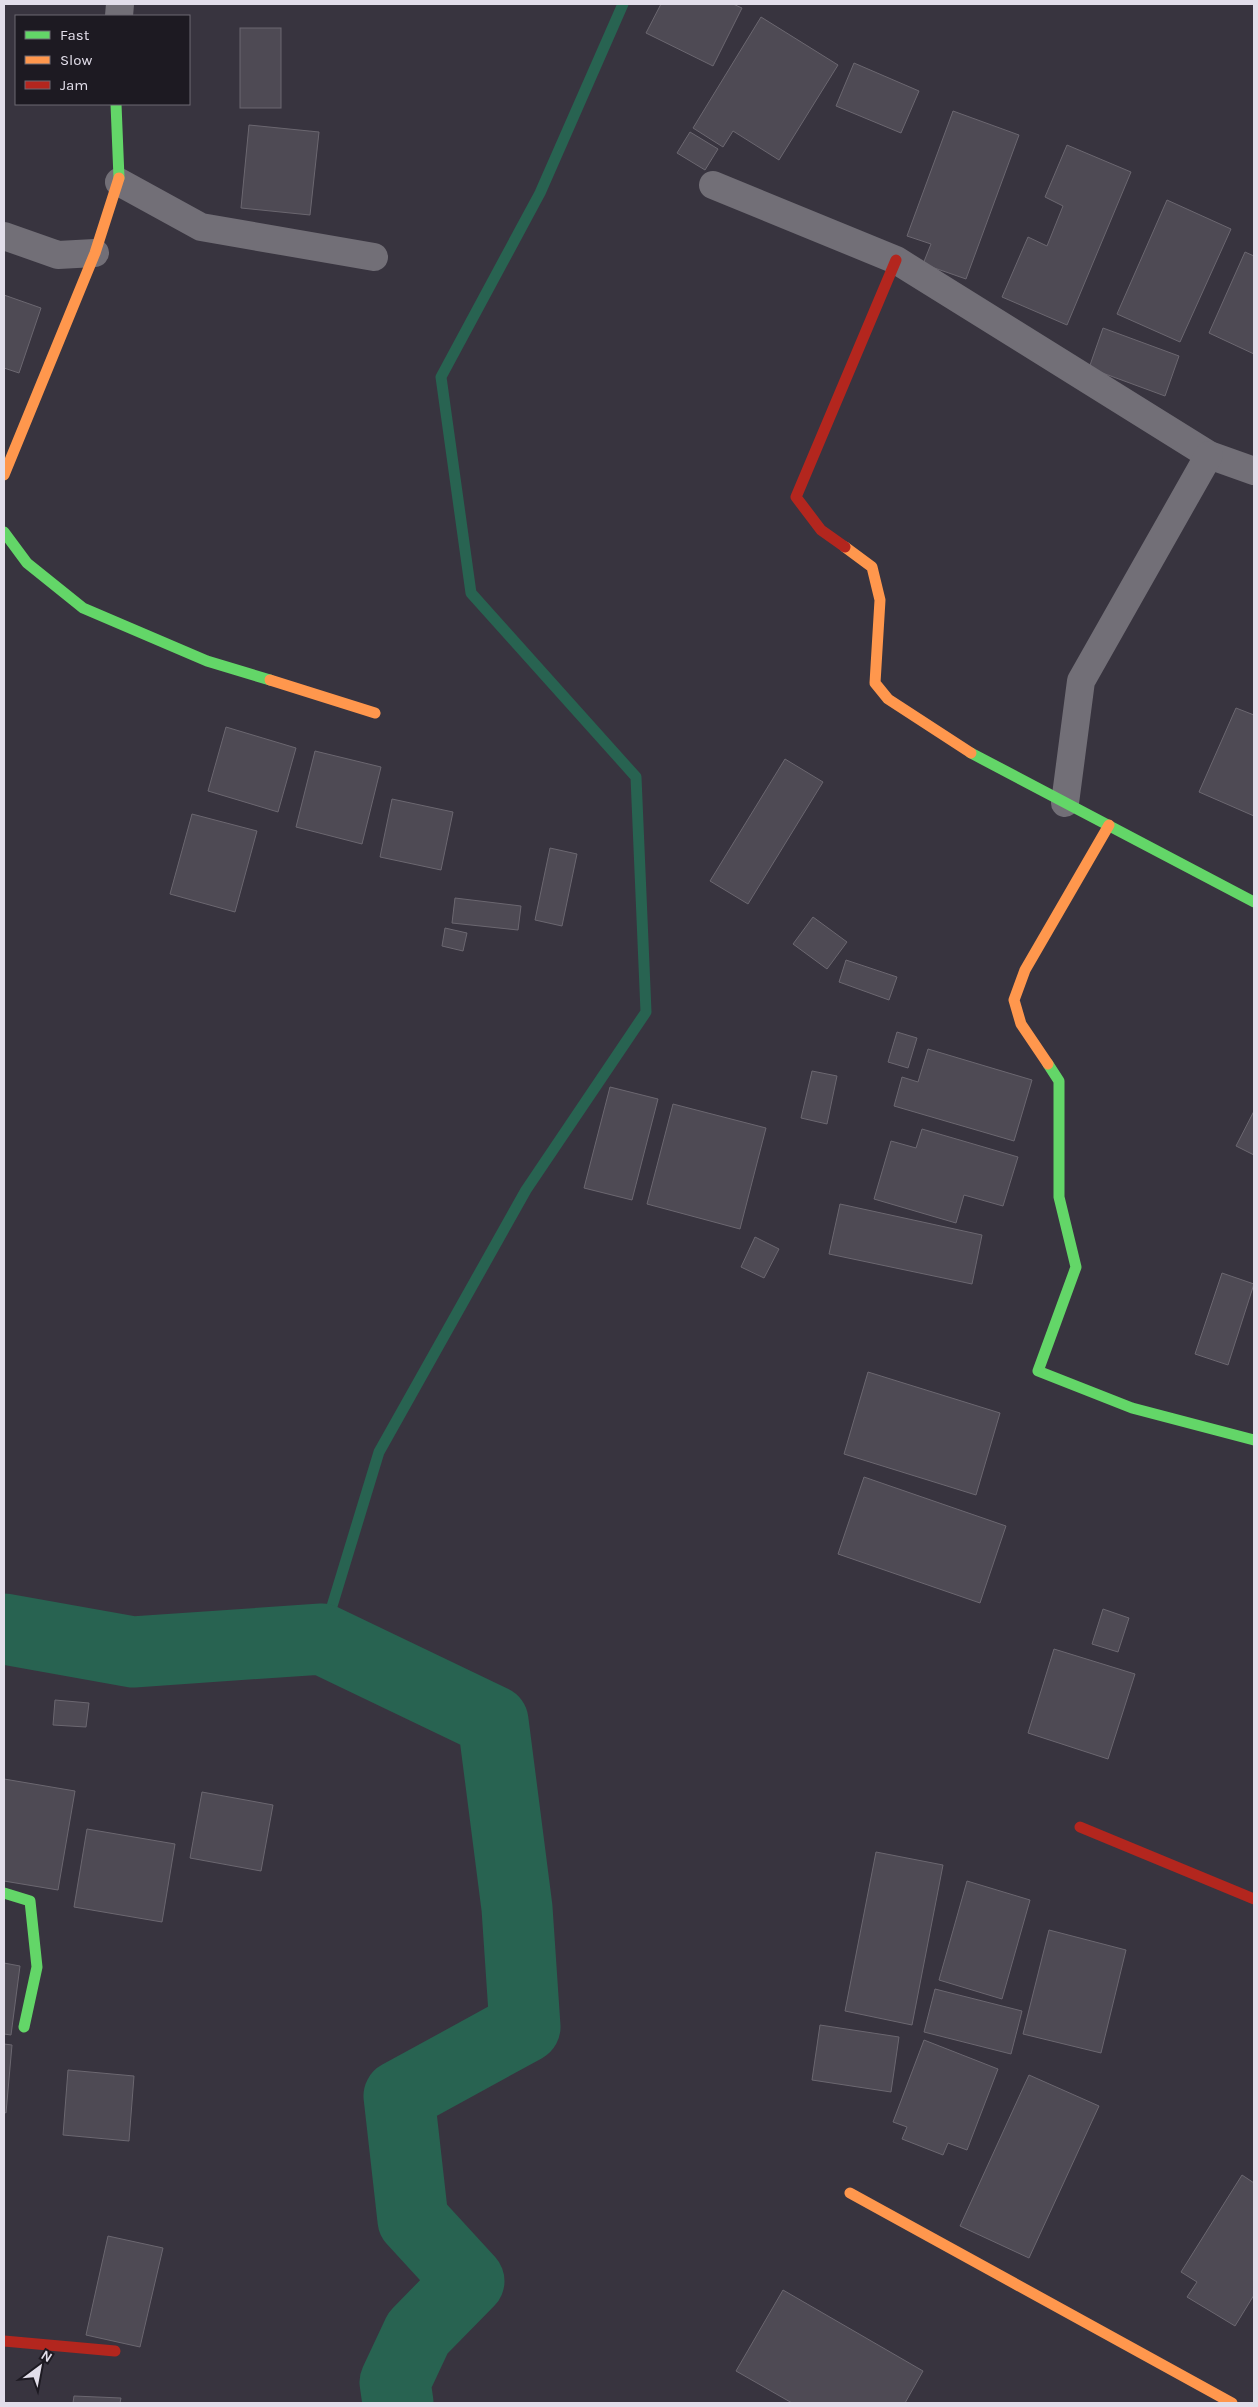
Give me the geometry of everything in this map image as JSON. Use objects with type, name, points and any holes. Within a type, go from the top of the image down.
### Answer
[{"type":"street","points":[[4,475],[95,254],[119,182],[116,105]]},
{"type":"street","points":[[119,182],[201,227],[374,257]]},
{"type":"street","points":[[713,185],[896,260],[1209,455],[1254,471]]},
{"type":"street","points":[[4,236],[58,255],[95,254]]},
{"type":"street","points":[[896,260],[796,497],[820,530],[872,567],[880,600],[875,683],[888,699],[983,761],[1254,902]]},
{"type":"street","points":[[1065,803],[1081,681],[1209,455]]},
{"type":"street","points":[[4,532],[27,563],[83,608],[207,661],[375,713]]},
{"type":"street","points":[[1109,825],[1025,970],[1014,1000],[1021,1024],[1059,1081],[1059,1197],[1076,1267],[1038,1371],[1132,1408],[1254,1440]]},
{"type":"street","points":[[1080,1827],[1254,1899]]},
{"type":"street","points":[[4,1893],[30,1901],[37,1967],[24,2027]]},
{"type":"street","points":[[850,2192],[1232,2403]]},
{"type":"street","points":[[4,2341],[115,2352]]},
{"type":"building","points":[[661,4],[733,4],[742,8],[713,66],[646,33]]},
{"type":"building","points":[[761,17],[838,65],[779,160],[733,131],[723,147],[693,128]]},
{"type":"building","points":[[240,28],[281,28],[281,108],[240,108]]},
{"type":"building","points":[[854,63],[919,91],[901,133],[836,106]]},
{"type":"building","points":[[953,111],[1019,135],[966,279],[923,264],[931,244],[907,236]]},
{"type":"building","points":[[249,125],[319,132],[310,215],[241,208]]},
{"type":"building","points":[[690,132],[718,149],[705,170],[677,153]]},
{"type":"building","points":[[1067,145],[1131,172],[1067,325],[1002,297],[1028,237],[1047,246],[1063,206],[1045,197]]},
{"type":"building","points":[[1167,200],[1231,229],[1180,342],[1117,314]]},
{"type":"building","points":[[1245,252],[1254,256],[1254,354],[1209,333]]},
{"type":"building","points":[[4,295],[41,308],[19,373],[4,368]]},
{"type":"building","points":[[1103,328],[1179,356],[1165,396],[1089,368]]},
{"type":"building","points":[[1236,708],[1254,715],[1254,816],[1199,792]]},
{"type":"building","points":[[226,727],[296,748],[278,812],[208,791]]},
{"type":"building","points":[[315,751],[381,767],[362,844],[296,827]]},
{"type":"building","points":[[785,759],[823,782],[748,904],[710,881]]},
{"type":"building","points":[[392,799],[453,812],[441,870],[380,857]]},
{"type":"building","points":[[192,814],[257,831],[235,912],[170,894]]},
{"type":"building","points":[[550,848],[577,854],[562,926],[535,920]]},
{"type":"building","points":[[455,898],[521,906],[518,930],[452,923]]},
{"type":"building","points":[[813,917],[847,942],[827,969],[793,944]]},
{"type":"building","points":[[445,928],[467,933],[463,951],[442,946]]},
{"type":"building","points":[[846,960],[897,977],[889,1000],[839,982]]},
{"type":"building","points":[[897,1032],[917,1038],[908,1068],[888,1062]]},
{"type":"building","points":[[928,1049],[1032,1080],[1014,1141],[894,1106],[902,1077],[918,1082]]},
{"type":"building","points":[[812,1071],[837,1076],[827,1124],[801,1118]]},
{"type":"building","points":[[610,1087],[658,1099],[632,1200],[584,1188]]},
{"type":"building","points":[[673,1104],[766,1128],[740,1229],[647,1204]]},
{"type":"building","points":[[1254,1111],[1254,1155],[1236,1146]]},
{"type":"building","points":[[922,1129],[1018,1157],[1003,1206],[964,1195],[956,1223],[874,1199],[891,1141],[916,1148]]},
{"type":"building","points":[[840,1204],[982,1235],[972,1284],[829,1254]]},
{"type":"building","points":[[755,1237],[779,1249],[764,1278],[741,1267]]},
{"type":"building","points":[[1222,1273],[1254,1284],[1228,1365],[1195,1354]]},
{"type":"building","points":[[868,1372],[1000,1413],[976,1495],[844,1454]]},
{"type":"building","points":[[864,1477],[1006,1526],[980,1603],[838,1554]]},
{"type":"building","points":[[1103,1609],[1129,1618],[1118,1652],[1092,1644]]},
{"type":"building","points":[[1054,1649],[1135,1674],[1108,1759],[1028,1733]]},
{"type":"building","points":[[55,1700],[89,1703],[86,1727],[53,1725]]},
{"type":"building","points":[[4,1779],[75,1791],[58,1890],[4,1881]]},
{"type":"building","points":[[202,1792],[273,1805],[261,1871],[190,1858]]},
{"type":"building","points":[[87,1829],[175,1844],[162,1922],[74,1907]]},
{"type":"building","points":[[876,1852],[943,1865],[912,2025],[845,2011]]},
{"type":"building","points":[[967,1881],[1030,1900],[1002,1999],[939,1980]]},
{"type":"building","points":[[1049,1930],[1126,1950],[1101,2053],[1023,2034]]},
{"type":"building","points":[[4,1963],[20,1966],[11,2035],[4,2034]]},
{"type":"building","points":[[935,1989],[1022,2011],[1011,2054],[924,2032]]},
{"type":"building","points":[[820,2025],[899,2037],[891,2092],[812,2080]]},
{"type":"building","points":[[924,2040],[998,2069],[967,2150],[948,2143],[943,2155],[902,2139],[907,2127],[893,2122]]},
{"type":"building","points":[[4,2044],[12,2045],[6,2113],[4,2112]]},
{"type":"building","points":[[68,2070],[134,2076],[129,2141],[63,2135]]},
{"type":"building","points":[[1029,2075],[1099,2106],[1029,2258],[960,2226]]},
{"type":"building","points":[[1242,2175],[1254,2183],[1254,2295],[1235,2326],[1187,2297],[1197,2282],[1181,2272]]},
{"type":"building","points":[[108,2236],[163,2248],[140,2347],[86,2335]]},
{"type":"building","points":[[783,2290],[923,2371],[905,2403],[792,2403],[736,2371]]},
{"type":"building","points":[[74,2396],[121,2398],[120,2403],[73,2403]]},
{"type":"waterway","points":[[322,1639],[379,1452],[526,1190],[646,1012],[636,777],[471,593],[441,377],[540,193],[623,4]]},
{"type":"waterway","points":[[4,1629],[133,1652],[322,1639],[493,1721],[517,1908],[525,2027],[399,2096],[413,2220],[469,2281],[418,2333],[395,2382],[398,2403]]},
{"type":"traffic: fast","points":[[116,105],[119,178]]},
{"type":"traffic: fast","points":[[4,532],[27,563],[83,608],[207,661],[270,680]]},
{"type":"traffic: fast","points":[[971,753],[1254,902]]},
{"type":"traffic: fast","points":[[1048,1064],[1059,1081],[1059,1197],[1076,1267],[1038,1371],[1132,1408],[1254,1440]]},
{"type":"traffic: fast","points":[[4,1893],[30,1901],[37,1967],[24,2027]]},
{"type":"traffic: slow","points":[[4,475],[95,253],[119,178]]},
{"type":"traffic: slow","points":[[845,547],[872,567],[880,600],[875,683],[888,699],[971,753]]},
{"type":"traffic: slow","points":[[270,680],[375,713]]},
{"type":"traffic: slow","points":[[1048,1064],[1021,1024],[1014,1000],[1025,970],[1109,825]]},
{"type":"traffic: slow","points":[[850,2193],[1232,2403]]},
{"type":"traffic: jam","points":[[845,547],[821,530],[796,497],[896,260]]},
{"type":"traffic: jam","points":[[1080,1827],[1254,1899]]},
{"type":"traffic: jam","points":[[4,2341],[115,2351]]}]
